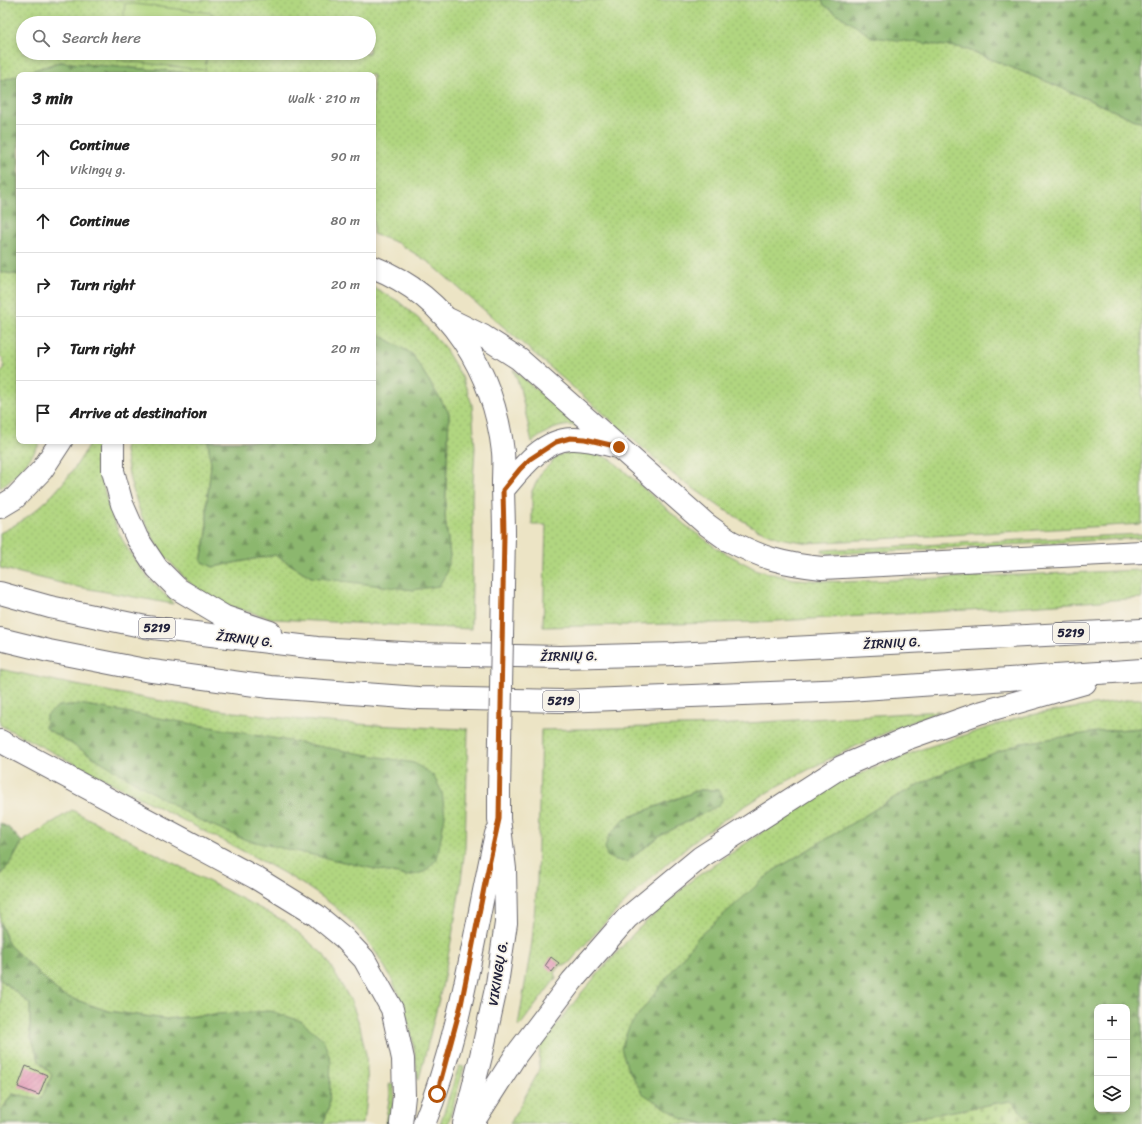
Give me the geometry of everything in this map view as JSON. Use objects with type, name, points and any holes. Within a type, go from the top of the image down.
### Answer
[{"type":"main road","points":[[376,268],[395,278],[415,291],[448,319],[483,336],[519,359],[706,524],[728,540],[773,560],[794,565],[822,568],[1142,552]]},
{"type":"main road","name":"VIKINGŲ G.","points":[[448,319],[466,345],[479,368],[490,395],[498,422],[503,453],[504,534],[499,819],[505,869],[506,923],[497,984],[464,1124]]},
{"type":"main road","points":[[503,490],[530,459],[556,442],[570,438],[585,439],[619,447]]},
{"type":"main road","points":[[0,507],[15,498],[42,470],[58,444]]},
{"type":"main road","points":[[113,444],[113,471],[122,504],[137,538],[157,568],[178,589],[225,617],[317,648]]},
{"type":"main road","name":"ŽIRNIŲ G.","points":[[0,593],[50,607],[146,627],[317,648],[418,654],[560,657],[675,654],[1142,630]]},
{"type":"main road","name":"5219","points":[[0,639],[49,651],[161,672],[270,687],[418,698],[563,701],[840,690],[1134,670]]},
{"type":"main road","points":[[472,1124],[516,1055],[568,985],[627,918],[701,857],[841,767],[906,738],[979,713],[1134,670]]},
{"type":"main road","points":[[0,741],[256,878],[316,915],[344,938],[364,959],[392,1009],[403,1060],[404,1096],[401,1124]]},
{"type":"main road","name":"VIKINGŲ G.","points":[[424,1124],[437,1094],[461,1005],[499,819]]},
{"type":"green space","points":[[0,0],[821,0],[825,6],[927,43],[963,48],[1050,83],[1142,123],[1142,524],[808,543],[779,538],[757,529],[723,509],[674,475],[430,263],[398,243],[376,235],[376,72],[181,72],[59,62],[28,72],[16,72],[16,76],[0,81]]},
{"type":"green space","points":[[821,0],[1142,0],[1142,123],[1050,83],[963,48],[872,37],[825,6]]},
{"type":"green space","points":[[125,3],[212,13],[212,16],[124,16]]},
{"type":"green space","points":[[118,60],[206,60],[205,70]]},
{"type":"green space","points":[[59,62],[181,72],[28,72]]},
{"type":"green space","points":[[16,76],[16,275],[0,272],[0,81]]},
{"type":"green space","points":[[0,272],[16,275],[16,444],[39,444],[33,455],[23,467],[0,488],[0,373],[4,370],[3,359],[0,356]]},
{"type":"green space","points":[[376,289],[398,301],[420,320],[444,347],[462,377],[472,404],[475,448],[472,499],[473,534],[471,629],[275,619],[217,603],[187,581],[159,549],[141,515],[130,480],[125,451],[126,444],[208,444],[211,465],[207,502],[207,533],[201,561],[213,567],[275,555],[311,577],[450,556],[445,517],[449,413],[412,354],[376,333]]},
{"type":"green space","points":[[376,333],[412,354],[449,413],[445,517],[450,556],[446,574],[439,586],[413,590],[311,577],[275,555],[213,567],[201,561],[207,533],[207,502],[211,465],[208,444],[376,444]]},
{"type":"green space","points":[[513,369],[577,425],[558,427],[543,434],[532,442],[520,388]]},
{"type":"green space","points":[[89,444],[98,444],[99,464],[103,487],[117,529],[140,568],[172,601],[173,604],[73,586],[0,568],[0,533],[29,516],[53,494],[74,469]]},
{"type":"green space","points":[[573,451],[593,452],[612,460],[685,525],[718,549],[757,570],[793,579],[844,582],[1142,570],[1142,598],[759,622],[543,627],[546,525],[532,525],[532,491],[541,473],[558,456]]},
{"type":"green space","points":[[1142,534],[1142,538],[829,554],[822,552],[822,550]]},
{"type":"green space","points":[[0,669],[150,699],[264,716],[343,723],[468,729],[465,848],[460,888],[442,987],[419,1079],[417,1078],[415,1052],[409,1026],[401,1001],[390,977],[377,954],[361,932],[342,913],[322,897],[289,876],[0,725]]},
{"type":"green space","points":[[1132,699],[1142,699],[1142,728],[1103,731],[949,770],[897,796],[773,871],[683,1119],[706,1124],[510,1124],[539,1071],[540,1047],[583,991],[635,932],[692,880],[835,784],[922,749],[1024,716]]},
{"type":"green space","points":[[80,704],[414,763],[433,775],[442,792],[445,816],[437,859],[426,871],[406,876],[246,840],[195,818],[45,728],[46,716],[58,706]]},
{"type":"green space","points":[[940,711],[908,723],[815,766],[756,799],[695,840],[657,872],[631,897],[569,963],[566,965],[560,965],[554,973],[556,978],[519,1027],[532,942],[537,881],[541,730],[716,725]],"holes":[[[699,790],[718,790],[719,805],[660,836],[626,862],[624,819]]]},
{"type":"green space","points":[[1142,728],[1142,1124],[1032,1124],[1011,1101],[881,1124],[706,1124],[683,1119],[642,1093],[627,1067],[621,1048],[629,1027],[698,937],[773,871],[897,796],[949,770],[1021,743],[1103,731]]},
{"type":"green space","points":[[699,790],[718,790],[723,797],[719,805],[660,836],[626,862],[607,856],[605,847],[609,836],[624,819]]},
{"type":"green space","points":[[72,810],[286,922],[324,955],[351,1001],[360,1026],[366,1055],[368,1087],[365,1115],[362,1124],[323,1124],[329,1107],[216,1014],[166,1019],[108,1011],[62,995],[9,945],[0,922],[0,875],[12,861],[22,842]]},
{"type":"green space","points":[[0,823],[9,828],[22,842],[12,861],[0,875]]},
{"type":"green space","points":[[0,922],[9,945],[62,995],[108,1011],[166,1019],[271,1011],[301,1021],[323,1039],[331,1061],[329,1107],[323,1124],[0,1124],[0,1113],[12,1094],[41,1099],[52,1075],[39,1061],[30,1033],[30,1004],[0,979]]},
{"type":"green space","points":[[0,979],[30,1004],[30,1033],[39,1061],[52,1075],[41,1099],[12,1094],[0,1113]]},
{"type":"green space","points":[[459,1066],[464,1067],[448,1124],[440,1124]]},
{"type":"green space","points":[[389,1084],[394,1085],[394,1095],[390,1124],[385,1124],[390,1094]]},
{"type":"green space","points":[[1011,1101],[1032,1124],[881,1124]]},
{"type":"building","points":[[551,957],[559,963],[552,972],[545,966]]},
{"type":"building","points":[[26,1066],[47,1075],[39,1095],[18,1087]]},
{"type":"route","points":[[437,1094],[461,1005],[499,819],[504,534],[503,490],[530,459],[556,442],[570,438],[585,439],[619,447]]}]
